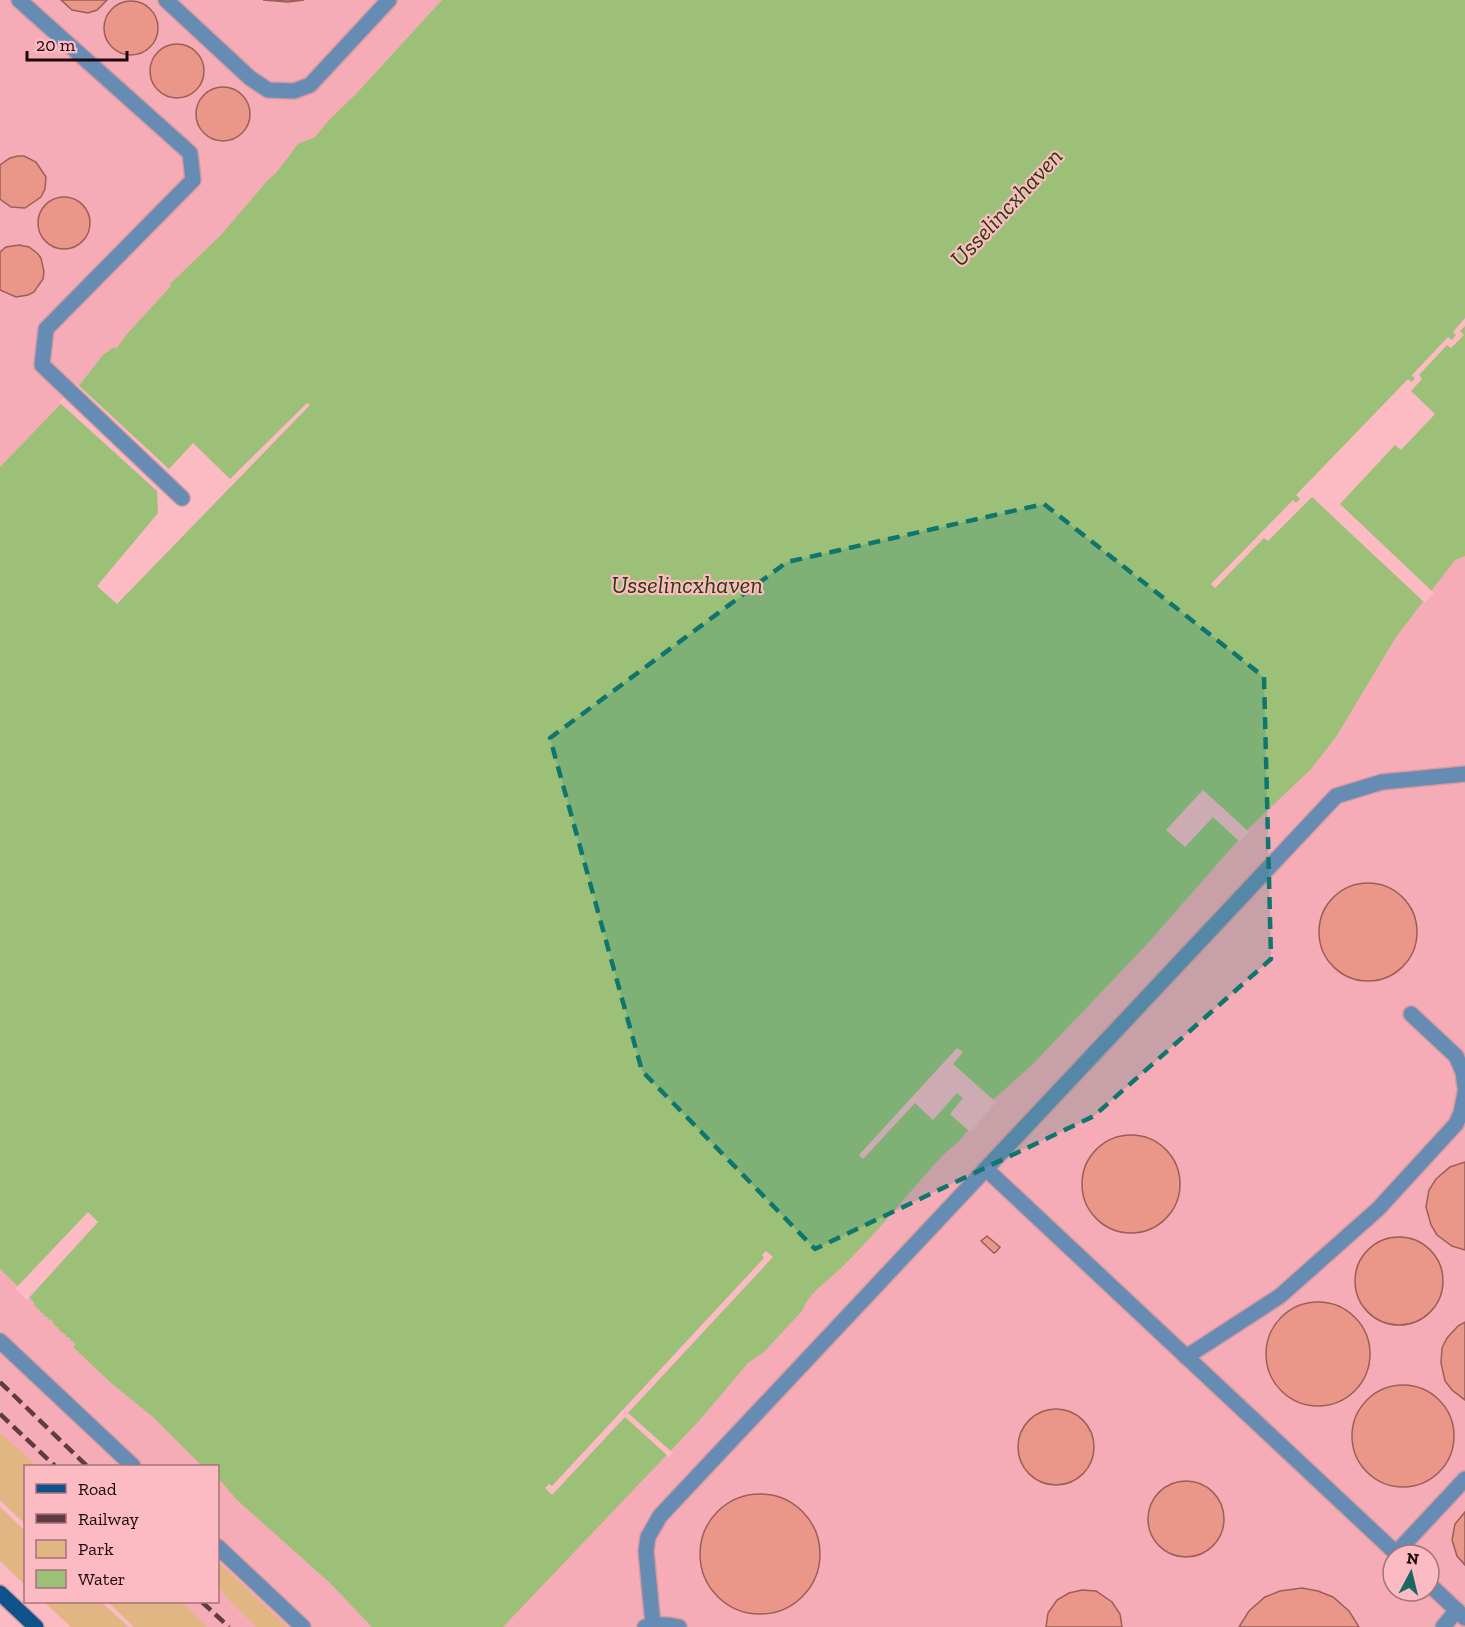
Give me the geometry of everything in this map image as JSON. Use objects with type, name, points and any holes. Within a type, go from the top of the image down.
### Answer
[{"type":"main road","points":[[0,1593],[36,1627]]},
{"type":"lane","points":[[19,0],[190,153],[193,180],[46,329],[42,365],[182,498]]},
{"type":"lane","points":[[166,0],[250,78],[268,90],[294,91],[310,85],[389,0]]},
{"type":"lane","points":[[679,1627],[649,1626],[646,1551],[648,1538],[660,1516],[1336,796],[1382,782],[1465,774]]},
{"type":"lane","points":[[1411,1014],[1456,1056],[1463,1072],[1465,1087]]},
{"type":"lane","points":[[1186,1357],[1280,1296],[1378,1209],[1456,1124],[1461,1113],[1465,1092]]},
{"type":"lane","points":[[986,1169],[1385,1543]]},
{"type":"lane","points":[[0,1341],[131,1465]]},
{"type":"lane","points":[[1407,1543],[1465,1479]]},
{"type":"lane","points":[[219,1547],[303,1627]]},
{"type":"lane","points":[[1441,1595],[1461,1614],[1444,1626]]},
{"type":"highlighted area","points":[[1044,504],[1264,677],[1271,959],[1094,1116],[815,1249],[642,1071],[550,738],[787,562]]},
{"type":"shaded area","name":"Usselincxhaven","points":[[0,0],[1465,0],[1465,1627],[207,1627],[183,1603],[219,1603],[219,1465],[36,1465],[0,1432]]},
{"type":"green space","points":[[0,1432],[36,1465],[24,1465],[24,1523],[0,1500]]},
{"type":"green space","points":[[0,1507],[24,1530],[24,1584],[0,1561]]},
{"type":"green space","points":[[219,1563],[287,1627],[256,1627],[219,1587]]},
{"type":"green space","points":[[45,1603],[102,1603],[129,1627],[71,1627]]},
{"type":"green space","points":[[109,1603],[183,1603],[207,1627],[134,1627]]},
{"type":"water","name":"Usselincxhaven","points":[[442,0],[1465,0],[1465,556],[1455,560],[1396,637],[1336,737],[1311,769],[1248,829],[1149,942],[1034,1063],[994,1099],[959,1141],[941,1157],[865,1243],[813,1294],[802,1311],[764,1352],[748,1363],[698,1422],[503,1627],[372,1627],[330,1583],[237,1500],[219,1479],[219,1465],[201,1465],[153,1417],[111,1383],[73,1347],[75,1345],[73,1341],[66,1337],[47,1316],[45,1317],[40,1309],[34,1306],[34,1302],[0,1269],[0,467],[82,382],[103,355],[114,347],[116,349],[171,286],[170,284],[221,235],[277,172],[298,144],[315,137]]},
{"type":"pier","points":[[1465,318],[1465,326],[1460,331],[1464,335],[1451,348],[1447,345],[1419,375],[1422,379],[1411,391],[1435,414],[1401,450],[1395,445],[1340,504],[1434,593],[1425,603],[1312,497],[1268,541],[1264,538],[1215,588],[1211,584],[1293,500],[1296,503],[1300,499],[1296,495],[1408,379],[1411,382],[1415,379],[1412,375],[1448,337],[1452,340],[1456,335],[1453,332]]},
{"type":"pier","points":[[76,383],[169,469],[193,443],[230,479],[307,403],[310,405],[117,604],[97,586],[158,513],[157,491],[59,402]]},
{"type":"pier","points":[[1203,790],[1249,832],[1240,842],[1213,817],[1185,847],[1166,830]]},
{"type":"pier","points":[[957,1048],[963,1052],[953,1064],[996,1102],[970,1132],[950,1114],[963,1098],[957,1093],[933,1120],[915,1103],[863,1159],[859,1155]]},
{"type":"pier","points":[[88,1212],[98,1222],[27,1300],[15,1289]]},
{"type":"pier","points":[[766,1251],[773,1257],[628,1413],[673,1453],[669,1457],[625,1417],[552,1495],[545,1488],[549,1484],[552,1486],[764,1258],[762,1255]]},
{"type":"building","points":[[61,0],[107,0],[97,10],[88,13],[72,10]]},
{"type":"building","points":[[263,0],[304,0],[288,2]]},
{"type":"building","points":[[126,1],[136,1],[146,5],[154,13],[158,28],[154,43],[146,51],[136,55],[126,55],[116,51],[108,43],[104,33],[104,23],[108,13],[116,5]]},
{"type":"building","points":[[172,44],[182,44],[192,48],[200,56],[204,71],[200,86],[192,94],[182,98],[172,98],[162,94],[154,86],[150,76],[150,66],[154,56],[162,48]]},
{"type":"building","points":[[218,87],[228,87],[238,91],[246,99],[250,114],[246,129],[238,137],[228,141],[218,141],[208,137],[200,129],[196,119],[196,109],[200,99],[208,91]]},
{"type":"building","points":[[18,156],[24,156],[36,162],[46,177],[45,189],[41,197],[25,208],[11,207],[0,199],[0,165]]},
{"type":"building","points":[[59,197],[69,197],[79,201],[86,208],[90,223],[86,238],[79,245],[69,249],[59,249],[49,245],[42,238],[38,228],[38,218],[42,208],[49,201]]},
{"type":"building","points":[[19,245],[29,247],[37,253],[41,258],[44,272],[43,279],[34,292],[16,297],[0,290],[0,252],[6,247]]},
{"type":"building","points":[[1368,883],[1387,887],[1402,898],[1413,913],[1417,932],[1413,951],[1402,966],[1387,977],[1368,981],[1349,977],[1334,966],[1323,951],[1319,932],[1323,913],[1334,898],[1349,887]]},
{"type":"building","points":[[1131,1135],[1150,1139],[1165,1150],[1176,1165],[1180,1184],[1176,1203],[1165,1218],[1150,1229],[1131,1233],[1112,1229],[1097,1218],[1086,1203],[1082,1184],[1086,1165],[1097,1150],[1112,1139]]},
{"type":"building","points":[[1465,1162],[1465,1250],[1452,1246],[1437,1235],[1431,1225],[1426,1207],[1429,1190],[1436,1179],[1450,1167]]},
{"type":"building","points":[[987,1236],[1000,1247],[994,1253],[981,1241]]},
{"type":"building","points":[[1399,1237],[1424,1244],[1436,1256],[1443,1281],[1436,1306],[1424,1318],[1399,1325],[1374,1318],[1362,1306],[1355,1281],[1362,1256],[1374,1244]]},
{"type":"building","points":[[1318,1302],[1338,1306],[1355,1317],[1366,1334],[1370,1354],[1366,1374],[1355,1391],[1338,1402],[1318,1406],[1298,1402],[1281,1391],[1270,1374],[1266,1354],[1270,1334],[1281,1317],[1298,1306]]},
{"type":"building","points":[[1465,1322],[1465,1400],[1445,1381],[1441,1363],[1442,1348],[1447,1338]]},
{"type":"building","points":[[1403,1385],[1423,1389],[1439,1400],[1450,1416],[1454,1436],[1450,1456],[1439,1472],[1423,1483],[1403,1487],[1383,1483],[1367,1472],[1356,1456],[1352,1436],[1356,1416],[1367,1400],[1383,1389]]},
{"type":"building","points":[[1056,1409],[1071,1412],[1083,1420],[1091,1432],[1094,1447],[1091,1462],[1083,1474],[1071,1482],[1056,1485],[1041,1482],[1029,1474],[1021,1462],[1018,1447],[1021,1432],[1029,1420],[1041,1412]]},
{"type":"building","points":[[1179,1481],[1193,1481],[1207,1487],[1218,1498],[1224,1512],[1221,1534],[1213,1546],[1193,1557],[1179,1557],[1165,1551],[1154,1540],[1148,1526],[1148,1512],[1154,1498],[1165,1487]]},
{"type":"building","points":[[760,1494],[783,1498],[803,1511],[816,1531],[820,1554],[816,1577],[803,1597],[783,1610],[760,1614],[737,1610],[717,1597],[704,1577],[700,1554],[704,1531],[717,1511],[737,1498]]},
{"type":"building","points":[[1465,1512],[1465,1565],[1457,1556],[1452,1540],[1455,1524]]},
{"type":"building","points":[[1302,1588],[1333,1597],[1349,1611],[1359,1627],[1239,1627],[1249,1611],[1265,1597],[1280,1591]]},
{"type":"building","points":[[1082,1590],[1096,1591],[1112,1602],[1120,1614],[1122,1627],[1046,1627],[1048,1613],[1057,1600],[1069,1593]]},
{"type":"railway","points":[[0,1382],[86,1465]]},
{"type":"railway","points":[[0,1414],[54,1465]]},
{"type":"railway","points":[[203,1603],[229,1627]]}]
